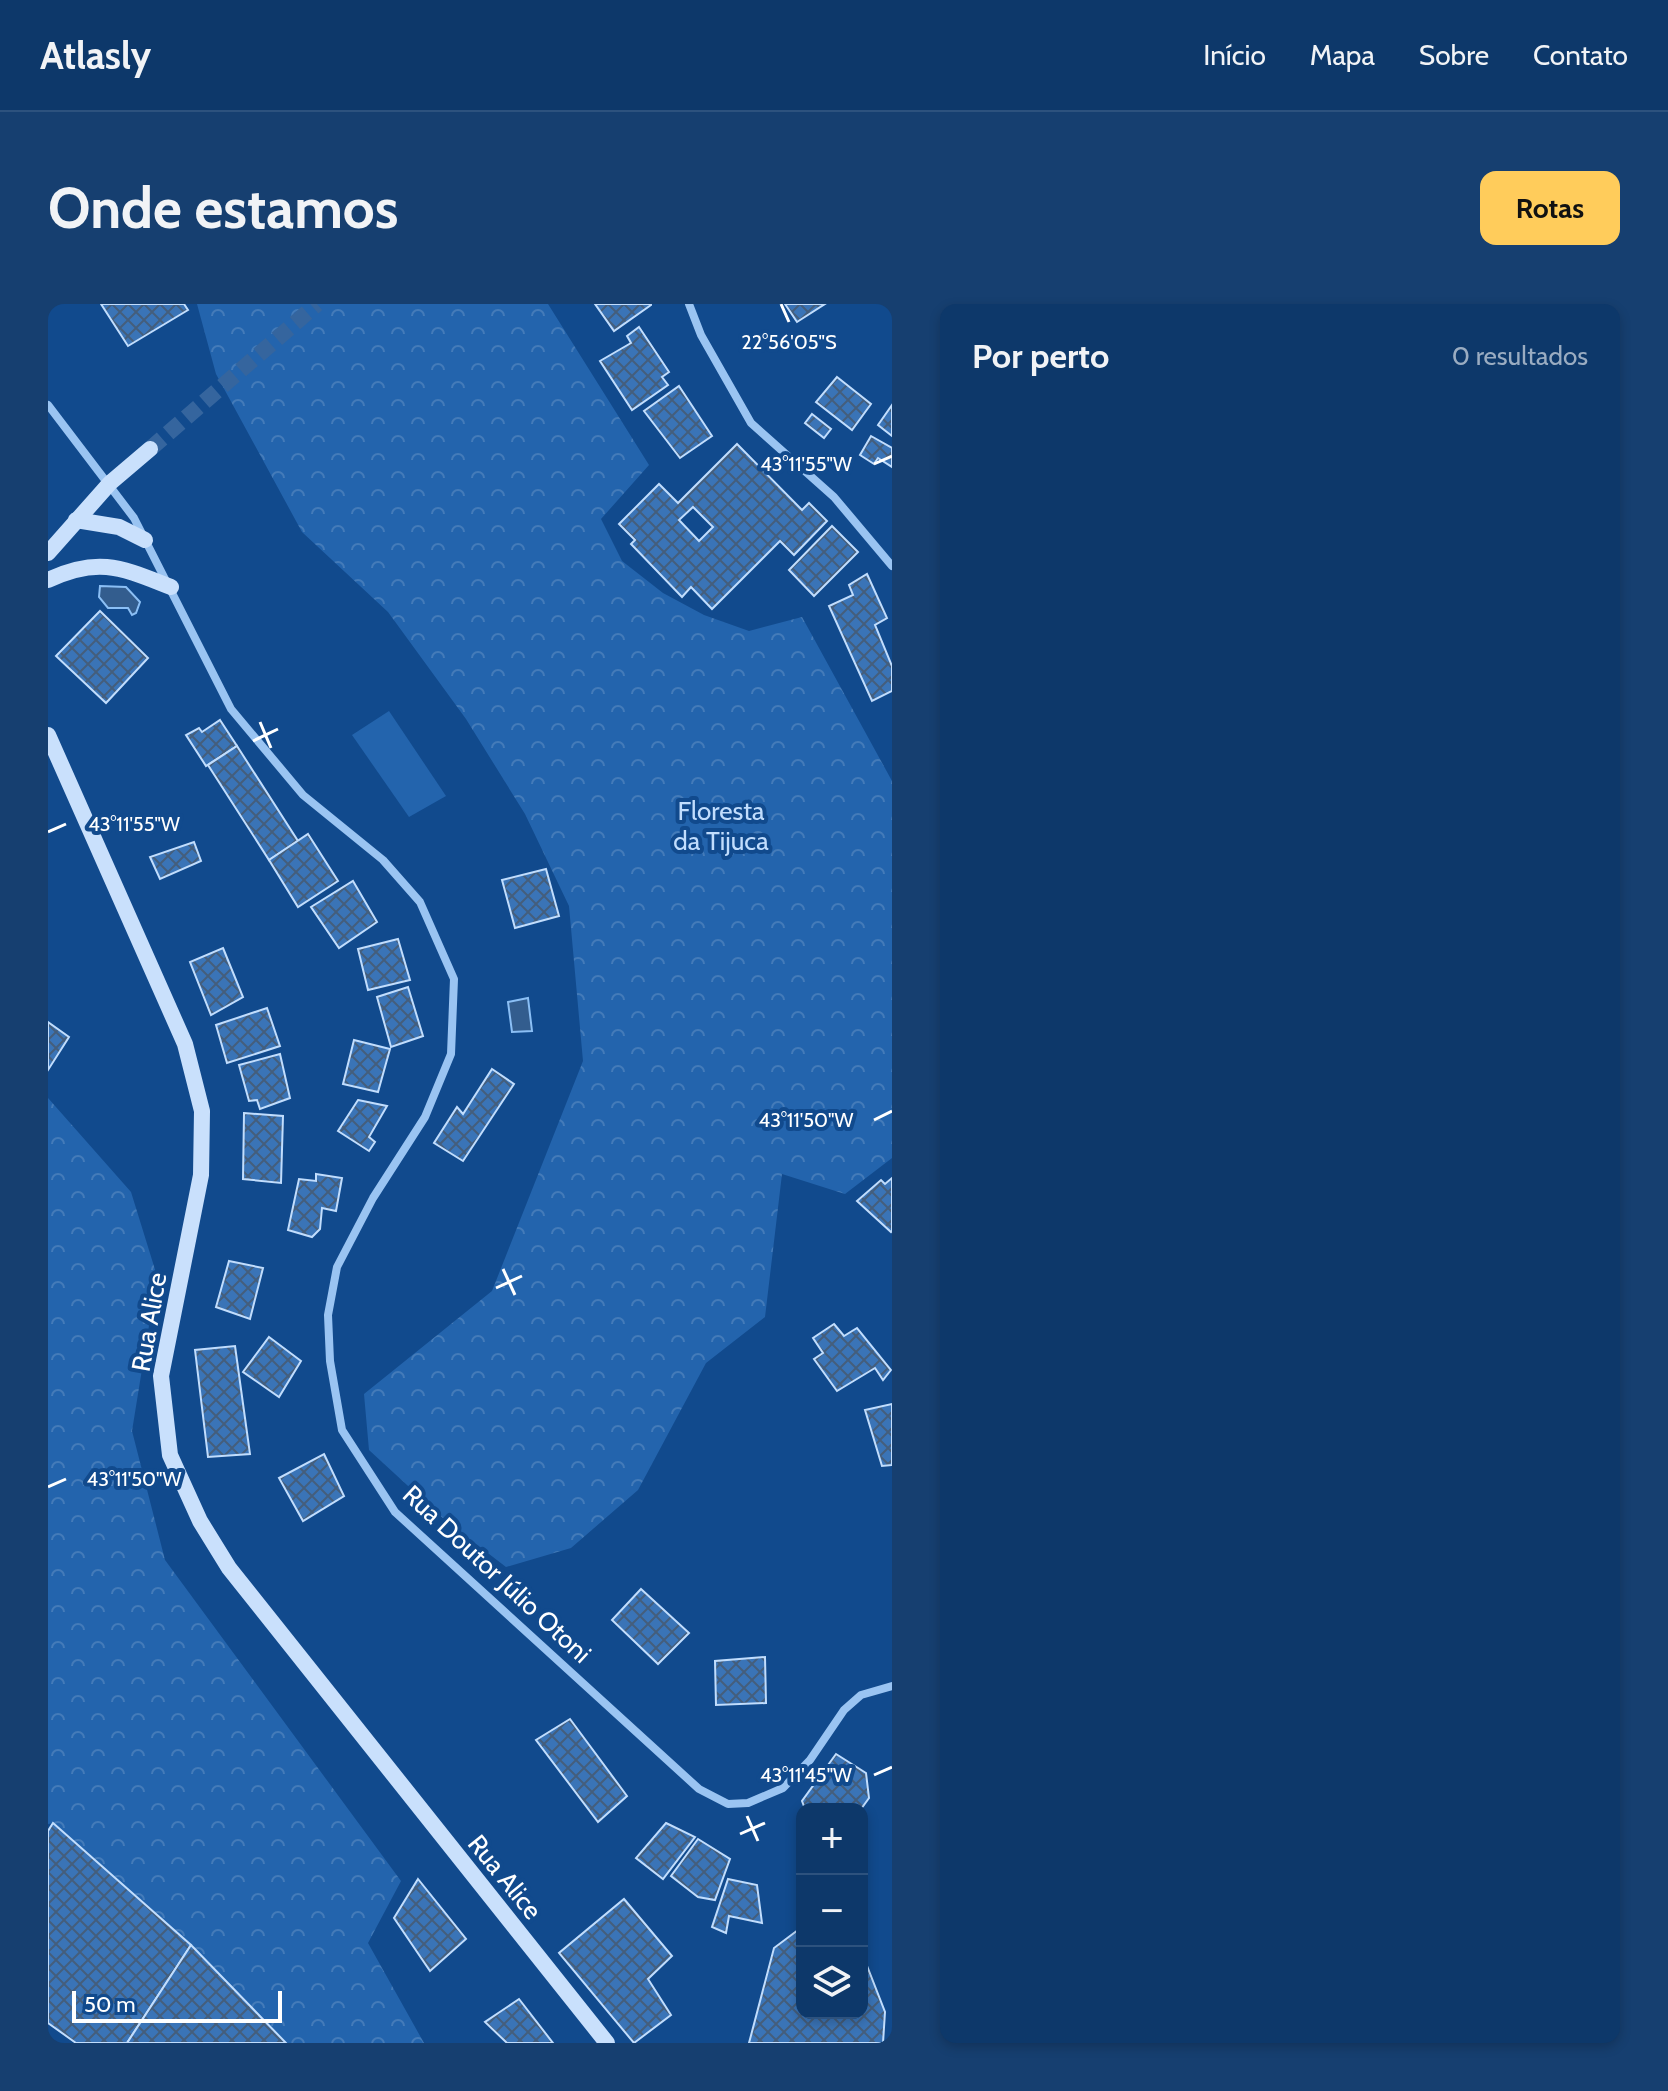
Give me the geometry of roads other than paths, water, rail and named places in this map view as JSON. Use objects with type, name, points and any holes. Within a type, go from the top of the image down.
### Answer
[{"type":"street","points":[[689,304],[701,335],[751,423],[834,497],[892,566]]},
{"type":"street","name":"Rua Doutor Júlio Otoni","points":[[48,405],[110,483],[145,540],[231,709],[303,795],[383,860],[420,902],[454,979],[451,1054],[425,1117],[373,1198],[337,1267],[328,1315],[330,1361],[342,1430],[395,1512],[699,1789],[728,1804],[748,1803],[783,1788],[810,1760],[844,1710],[861,1695],[892,1686]]},
{"type":"street","points":[[48,553],[110,483],[150,449]]},
{"type":"street","points":[[76,520],[119,527],[145,540]]},
{"type":"street","points":[[48,580],[68,570],[99,565],[119,566],[171,587]]},
{"type":"street","name":"Rua Alice","points":[[48,735],[185,1044],[202,1111],[201,1175],[161,1376],[170,1455],[180,1481],[229,1568],[607,2043]]},
{"type":"tunnel","points":[[150,449],[317,304]]},
{"type":"park label","name":"Floresta da Tijuca","points":[[721,826]]}]
